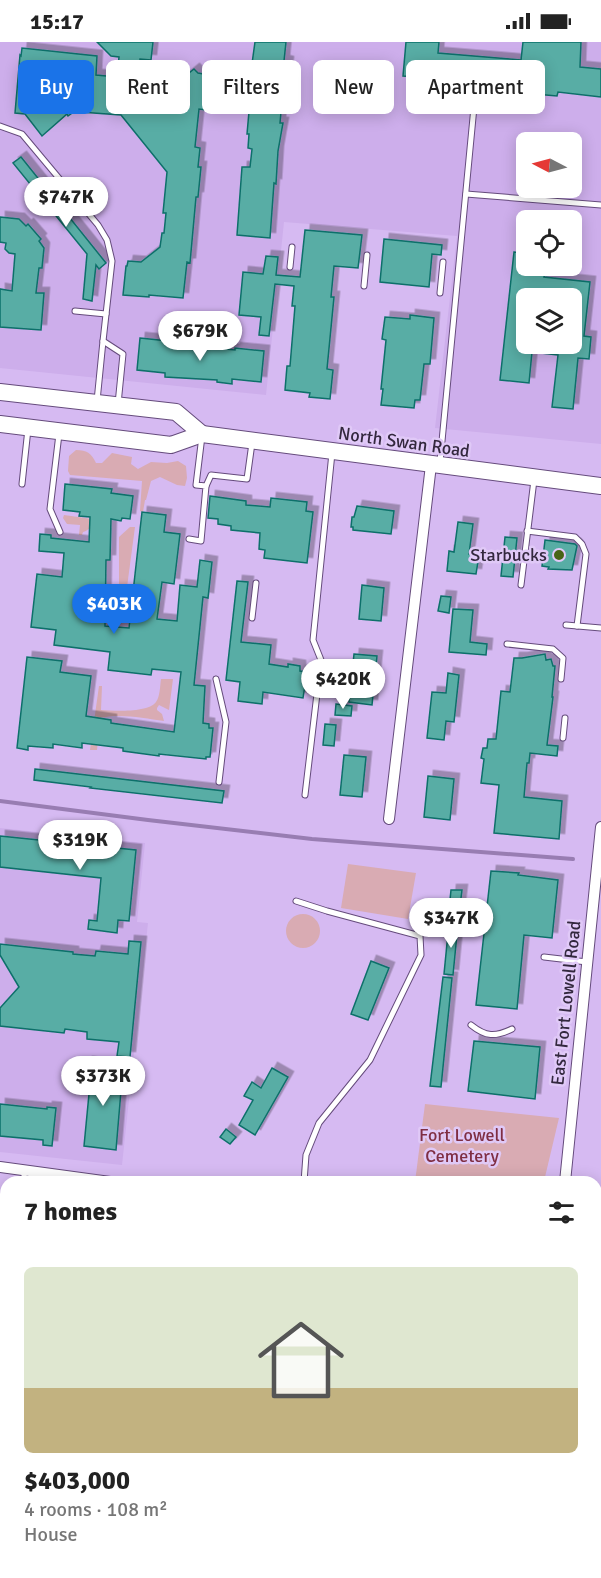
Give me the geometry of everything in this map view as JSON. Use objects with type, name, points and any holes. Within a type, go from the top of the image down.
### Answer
[{"type":"main road","points":[[0,392],[176,412],[202,435]]},
{"type":"main road","name":"North Swan Road","points":[[0,424],[171,445],[202,435],[601,486]]},
{"type":"street","points":[[389,819],[435,466]]},
{"type":"street","name":"East Fort Lowell Road","points":[[566,1176],[599,865],[601,827]]},
{"type":"street","points":[[0,1167],[64,1176]]},
{"type":"lane","points":[[435,466],[473,114]]},
{"type":"lane","points":[[0,126],[22,134],[98,225],[107,240],[112,261],[97,403]]},
{"type":"lane","points":[[466,194],[601,205]]},
{"type":"lane","points":[[290,267],[292,247]]},
{"type":"lane","points":[[364,286],[367,255]]},
{"type":"lane","points":[[440,293],[443,262]]},
{"type":"lane","points":[[75,311],[106,314]]},
{"type":"lane","points":[[104,341],[123,354],[118,406]]},
{"type":"lane","points":[[22,484],[28,428]]},
{"type":"lane","points":[[59,431],[50,509],[60,532]]},
{"type":"lane","points":[[202,435],[196,485],[206,486]]},
{"type":"lane","points":[[189,539],[201,541],[206,486],[211,475],[247,479],[252,441]]},
{"type":"lane","points":[[305,795],[321,660],[313,640],[332,452]]},
{"type":"lane","points":[[521,585],[534,478]]},
{"type":"lane","points":[[527,531],[575,537],[582,544],[586,554],[577,626]]},
{"type":"lane","points":[[252,618],[256,583]]},
{"type":"lane","points":[[566,625],[601,628]]},
{"type":"lane","points":[[507,644],[553,649],[563,658],[561,679]]},
{"type":"lane","points":[[216,679],[226,722],[219,782]]},
{"type":"lane","points":[[563,738],[565,718]]},
{"type":"lane","points":[[296,901],[420,936],[421,955],[370,1060],[319,1123],[306,1155],[304,1176]]},
{"type":"lane","points":[[544,957],[587,962]]},
{"type":"lane","points":[[471,1025],[482,1034],[499,1035],[512,1029]]},
{"type":"lane","points":[[24,1176],[25,1170]]},
{"type":"shaded area","points":[[0,42],[601,42],[601,444],[435,428],[457,236],[284,222],[266,395],[0,368]]},
{"type":"shaded area","points":[[0,828],[145,843],[137,922],[148,923],[122,1165],[0,1152]]},
{"type":"green space","points":[[76,450],[88,453],[96,463],[102,463],[112,453],[132,457],[131,464],[138,469],[151,462],[178,461],[186,466],[185,486],[160,477],[151,481],[143,512],[140,511],[142,481],[70,475],[69,456]]},
{"type":"green space","points":[[64,515],[92,519],[91,526],[79,535],[80,525],[67,524],[63,518]]},
{"type":"green space","points":[[130,527],[135,527],[125,602],[119,602],[119,537]]},
{"type":"green space","points":[[161,679],[173,679],[169,710],[159,705],[157,708],[164,721],[123,716],[100,718],[97,750],[90,750],[99,686],[102,686],[101,710],[138,710],[152,706],[156,702]]},
{"type":"green space","points":[[348,864],[416,873],[408,919],[341,908]]},
{"type":"green space","points":[[303,914],[315,919],[320,931],[315,943],[303,948],[291,943],[286,931],[291,919]]},
{"type":"green space","name":"Fort Lowell Cemetery","points":[[425,1104],[559,1118],[545,1176],[416,1176]]},
{"type":"building","points":[[97,42],[153,42],[151,60],[119,60],[119,57],[111,56]]},
{"type":"building","points":[[255,42],[286,42],[284,60],[252,60]]},
{"type":"building","points":[[406,42],[439,42],[438,53],[521,60],[406,60],[406,76],[403,76]]},
{"type":"building","points":[[523,42],[581,42],[580,67],[601,69],[601,97],[558,92],[557,96],[545,95],[545,60],[521,60]]},
{"type":"building","points":[[22,48],[97,56],[96,75],[106,76],[106,114],[94,113],[94,60],[20,60]]},
{"type":"building","points":[[194,69],[202,74],[202,109],[199,109],[195,147],[200,148],[198,167],[201,167],[190,263],[187,262],[183,298],[123,295],[128,261],[141,262],[160,247],[166,213],[163,213],[167,172],[121,115],[107,114],[190,114],[190,72]]},
{"type":"building","points":[[18,78],[18,113],[15,113]]},
{"type":"building","points":[[25,114],[67,114],[42,136]]},
{"type":"building","points":[[249,114],[281,114],[280,123],[283,123],[276,184],[274,183],[270,238],[237,235],[242,167],[250,167],[252,149],[248,148],[249,134],[247,134]]},
{"type":"building","points":[[21,157],[106,263],[99,269],[96,265],[92,301],[83,299],[87,254],[13,163]]},
{"type":"building","points":[[0,217],[19,219],[26,226],[28,224],[41,239],[39,241],[44,248],[36,293],[44,293],[41,330],[0,327],[0,289],[12,291],[15,254],[5,249],[6,243],[0,242]]},
{"type":"building","points":[[305,230],[362,235],[358,268],[334,266],[331,297],[334,297],[327,369],[333,370],[330,399],[309,397],[310,393],[285,390],[287,366],[290,366],[295,306],[292,306],[294,286],[275,284],[269,336],[259,335],[261,317],[239,315],[243,272],[263,274],[266,256],[278,257],[276,275],[300,277]]},
{"type":"building","points":[[384,239],[442,245],[441,255],[432,254],[429,287],[380,282]]},
{"type":"building","points":[[514,252],[516,252],[516,276],[544,276],[590,282],[584,336],[591,337],[589,359],[578,358],[573,409],[552,407],[558,355],[549,354],[582,354],[582,288],[516,288],[516,354],[532,354],[529,383],[500,380]]},
{"type":"building","points":[[410,315],[434,318],[430,364],[424,364],[420,400],[415,400],[414,408],[381,405],[386,340],[382,339],[385,317],[410,319]]},
{"type":"building","points":[[140,338],[168,341],[168,344],[264,351],[261,382],[232,379],[232,384],[217,382],[217,380],[165,377],[165,373],[137,370]]},
{"type":"building","points":[[65,484],[112,489],[111,493],[133,496],[130,519],[122,518],[121,521],[111,519],[110,560],[106,560],[105,626],[129,628],[142,512],[166,515],[164,532],[180,534],[174,584],[162,582],[157,619],[177,621],[180,585],[197,587],[200,560],[212,562],[208,598],[203,597],[194,685],[205,686],[203,723],[213,728],[210,757],[206,759],[159,754],[159,756],[123,751],[123,748],[82,743],[82,748],[53,744],[53,748],[28,746],[28,750],[17,748],[27,657],[62,661],[60,672],[91,676],[86,716],[111,720],[111,723],[174,732],[181,672],[152,669],[151,675],[108,670],[110,652],[54,645],[56,630],[31,627],[37,574],[62,577],[64,553],[39,551],[40,534],[51,535],[51,538],[89,542],[90,517],[79,516],[80,512],[63,510]]},
{"type":"building","points":[[210,496],[246,501],[246,505],[270,507],[271,498],[307,502],[306,511],[313,512],[307,563],[264,558],[265,550],[259,549],[260,533],[231,530],[231,526],[218,524],[218,519],[208,518]]},
{"type":"building","points":[[357,506],[394,511],[391,534],[353,530],[352,517],[354,517]]},
{"type":"building","points":[[458,522],[473,524],[469,554],[479,555],[476,574],[447,571],[449,551],[454,552]]},
{"type":"building","points":[[505,537],[517,538],[513,577],[501,576]]},
{"type":"building","name":"Starbucks","points":[[545,540],[577,546],[572,570],[548,569],[549,567],[542,566]]},
{"type":"building","points":[[237,581],[248,582],[241,642],[271,645],[269,664],[300,666],[300,671],[307,672],[303,698],[263,692],[262,704],[238,701],[240,682],[226,680]]},
{"type":"building","points":[[362,585],[384,588],[381,621],[359,619]]},
{"type":"building","points":[[441,596],[451,597],[449,613],[438,611]]},
{"type":"building","points":[[453,609],[473,610],[470,642],[487,644],[486,655],[449,652]]},
{"type":"building","points":[[354,654],[377,656],[372,705],[349,702]]},
{"type":"building","points":[[545,654],[546,660],[551,659],[555,666],[547,745],[558,746],[557,756],[530,753],[524,797],[562,801],[559,839],[494,833],[499,785],[481,783],[483,748],[487,748],[488,739],[496,739],[501,691],[510,692],[514,658]]},
{"type":"building","points":[[448,673],[459,675],[454,722],[446,721],[444,740],[427,738],[432,692],[446,693]]},
{"type":"building","points":[[336,704],[352,706],[351,716],[335,715]]},
{"type":"building","points":[[325,724],[336,725],[334,746],[323,745]]},
{"type":"building","points":[[344,755],[366,757],[362,797],[340,795]]},
{"type":"building","points":[[35,769],[224,791],[222,803],[90,788],[34,780]]},
{"type":"building","points":[[428,776],[454,779],[450,820],[424,817]]},
{"type":"building","points":[[0,836],[136,850],[129,921],[118,920],[117,933],[88,929],[89,920],[97,921],[101,878],[0,867]]},
{"type":"building","points":[[491,871],[558,880],[552,938],[524,935],[517,1009],[476,1005]]},
{"type":"building","points":[[451,890],[462,890],[458,922],[448,920]]},
{"type":"building","points":[[449,923],[458,924],[453,975],[444,974]]},
{"type":"building","points":[[129,941],[141,942],[130,1057],[117,1056],[119,1042],[87,1039],[87,1032],[65,1029],[64,1033],[0,1026],[0,1008],[19,987],[0,955],[0,944],[95,956],[96,951],[128,954]]},
{"type":"building","points":[[371,961],[389,968],[368,1020],[351,1014]]},
{"type":"building","points":[[443,977],[452,978],[441,1087],[430,1086]]},
{"type":"building","points":[[474,1041],[540,1047],[535,1099],[468,1091]]},
{"type":"building","points":[[87,1062],[116,1066],[115,1078],[122,1079],[116,1150],[84,1146],[91,1073],[86,1072]]},
{"type":"building","points":[[272,1068],[288,1077],[255,1135],[239,1125],[253,1100],[244,1096],[252,1082],[261,1088]]},
{"type":"building","points":[[0,1104],[56,1108],[52,1146],[43,1145],[43,1140],[0,1136]]},
{"type":"building","points":[[226,1129],[236,1137],[230,1144],[220,1137]]},
{"type":"waterway","points":[[0,801],[312,839],[573,859]]},
{"type":"place","name":"Starbucks","points":[[559,555]]}]
